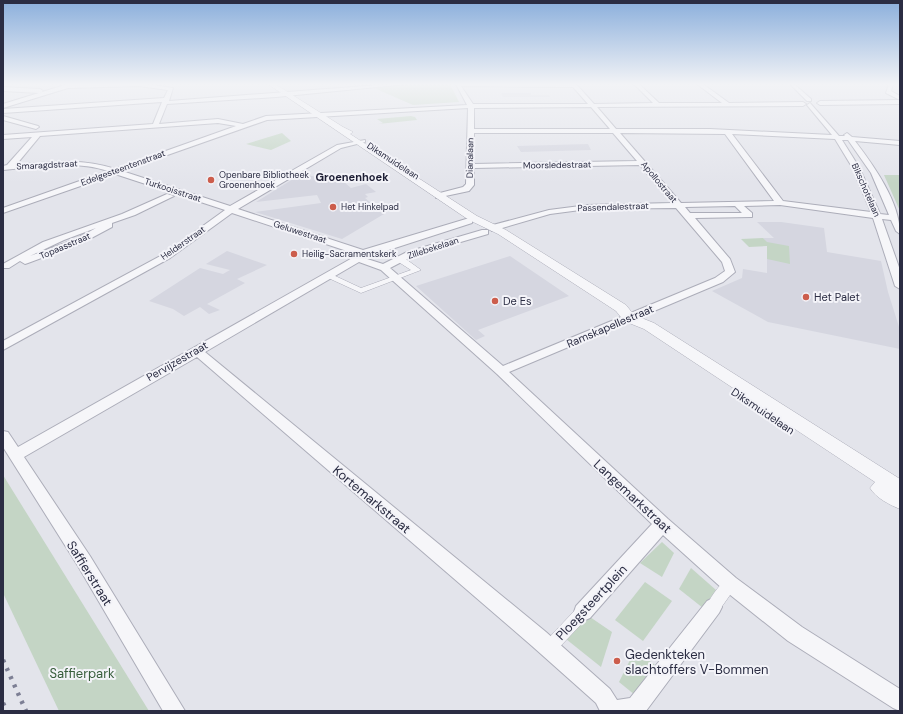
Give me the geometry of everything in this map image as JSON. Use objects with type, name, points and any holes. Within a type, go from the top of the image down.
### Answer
[{"type":"street","points":[[155,126],[158,117]]},
{"type":"street","name":"Edelgesteentenstraat","points":[[3,211],[262,119],[280,117]]},
{"type":"street","name":"Diksmuidelaan","points":[[322,117],[340,129],[342,132],[442,195],[485,227],[613,312],[649,326],[900,489]]},
{"type":"street","name":"Dianalaan","points":[[442,195],[468,188],[471,166],[471,117]]},
{"type":"street","name":"Apollostraat","points":[[604,117],[689,216],[730,268],[728,275],[719,280]]},
{"type":"street","name":"Bikschotelaan","points":[[819,117],[838,138],[859,171],[877,215],[900,286]]},
{"type":"street","points":[[831,117],[836,123]]},
{"type":"street","points":[[3,118],[36,127],[28,135]]},
{"type":"street","points":[[3,137],[224,121],[243,126]]},
{"type":"street","name":"Bikschotelaan","points":[[840,128],[875,173],[900,232]]},
{"type":"street","points":[[470,131],[727,132],[900,142]]},
{"type":"street","points":[[727,132],[780,203]]},
{"type":"street","points":[[6,167],[38,134]]},
{"type":"street","name":"Helderstraat","points":[[3,346],[167,256],[232,209],[339,146],[360,142]]},
{"type":"street","name":"Smaragdstraat","points":[[6,167],[74,163],[96,165],[114,171]]},
{"type":"street","name":"Moorsledestraat","points":[[471,166],[643,163]]},
{"type":"street","name":"Turkooisstraat","points":[[114,171],[232,209]]},
{"type":"street","name":"Topaasstraat","points":[[5,267],[80,241],[107,227],[119,217],[170,196]]},
{"type":"street","name":"Passendalestraat","points":[[485,227],[561,210],[588,207],[679,205],[780,203],[895,218]]},
{"type":"street","points":[[689,216],[749,215],[737,204]]},
{"type":"street","name":"Geluwestraat","points":[[232,209],[358,251],[360,257],[384,268]]},
{"type":"street","name":"Pervijzestraat","points":[[15,455],[196,350],[340,270],[360,257],[469,221]]},
{"type":"street","name":"Zillebekelaan","points":[[384,268],[410,254],[485,227]]},
{"type":"street","points":[[328,276],[361,291],[417,270],[400,259]]},
{"type":"street","name":"Langemarkstraat","points":[[384,268],[501,372],[662,524],[730,584],[795,634],[900,701]]},
{"type":"street","name":"Ramskapellestraat","points":[[501,372],[719,280]]},
{"type":"street","name":"Diksmuidelaan","points":[[629,318],[640,329],[900,501]]},
{"type":"street","name":"Kortemarkstraat","points":[[196,350],[549,648]]},
{"type":"street","name":"Saffierstraat","points":[[3,436],[84,561],[175,711]]},
{"type":"street","name":"Ploegsteertplein","points":[[662,524],[549,648],[603,696],[612,711],[636,707],[730,584]]},
{"type":"shaded area","points":[[588,144],[591,150],[521,152],[517,146]]},
{"type":"shaded area","name":"Het Hinkelpad","points":[[301,174],[344,182],[351,188],[366,184],[376,192],[365,194],[368,197],[365,198],[384,214],[342,239],[255,212],[321,203],[317,195],[256,202]]},
{"type":"shaded area","name":"Het Palet","points":[[757,222],[781,222],[824,228],[827,252],[881,261],[888,292],[900,330],[900,349],[768,322],[712,291],[742,278],[743,269],[767,273],[767,243],[763,238],[774,238]]},
{"type":"shaded area","points":[[227,251],[267,265],[237,279],[245,283],[207,304],[220,310],[209,314],[200,307],[184,316],[173,309],[149,301],[200,268],[223,274],[230,270],[206,264]]},
{"type":"shaded area","name":"De Es","points":[[510,256],[569,296],[478,330],[485,336],[476,340],[416,286]]},
{"type":"green space","points":[[415,117],[417,120],[378,124],[383,123],[377,119]]},
{"type":"green space","points":[[282,133],[291,141],[271,150],[246,144]]},
{"type":"green space","points":[[884,175],[900,175],[900,211]]},
{"type":"green space","points":[[763,238],[767,242],[789,246],[790,264],[767,259],[767,246],[749,247],[741,239]]},
{"type":"green space","name":"Saffierpark","points":[[3,475],[149,711],[59,711],[3,593]]},
{"type":"green space","points":[[662,542],[674,553],[662,577],[640,563]]},
{"type":"green space","points":[[691,568],[716,590],[703,608],[679,589]]},
{"type":"green space","points":[[645,582],[672,601],[643,641],[615,620]]},
{"type":"green space","points":[[587,615],[612,632],[601,667],[566,639]]},
{"type":"green space","points":[[635,650],[655,665],[635,695],[619,682]]},
{"type":"railway","points":[[3,660],[26,711]]},
{"type":"railway","points":[[3,703],[7,711]]},
{"type":"place","name":"Openbare Bibliotheek Groenenhoek","points":[[211,180]]},
{"type":"place","name":"Het Hinkelpad","points":[[333,207]]},
{"type":"place","name":"Heilig-Sacramentskerk","points":[[294,254]]},
{"type":"place","name":"Het Palet","points":[[806,297]]},
{"type":"place","name":"De Es","points":[[495,301]]},
{"type":"place","name":"Gedenkteken slachtoffers V-Bommen","points":[[617,661]]},
{"type":"district","name":"Groenenhoek","points":[[352,177]]}]
